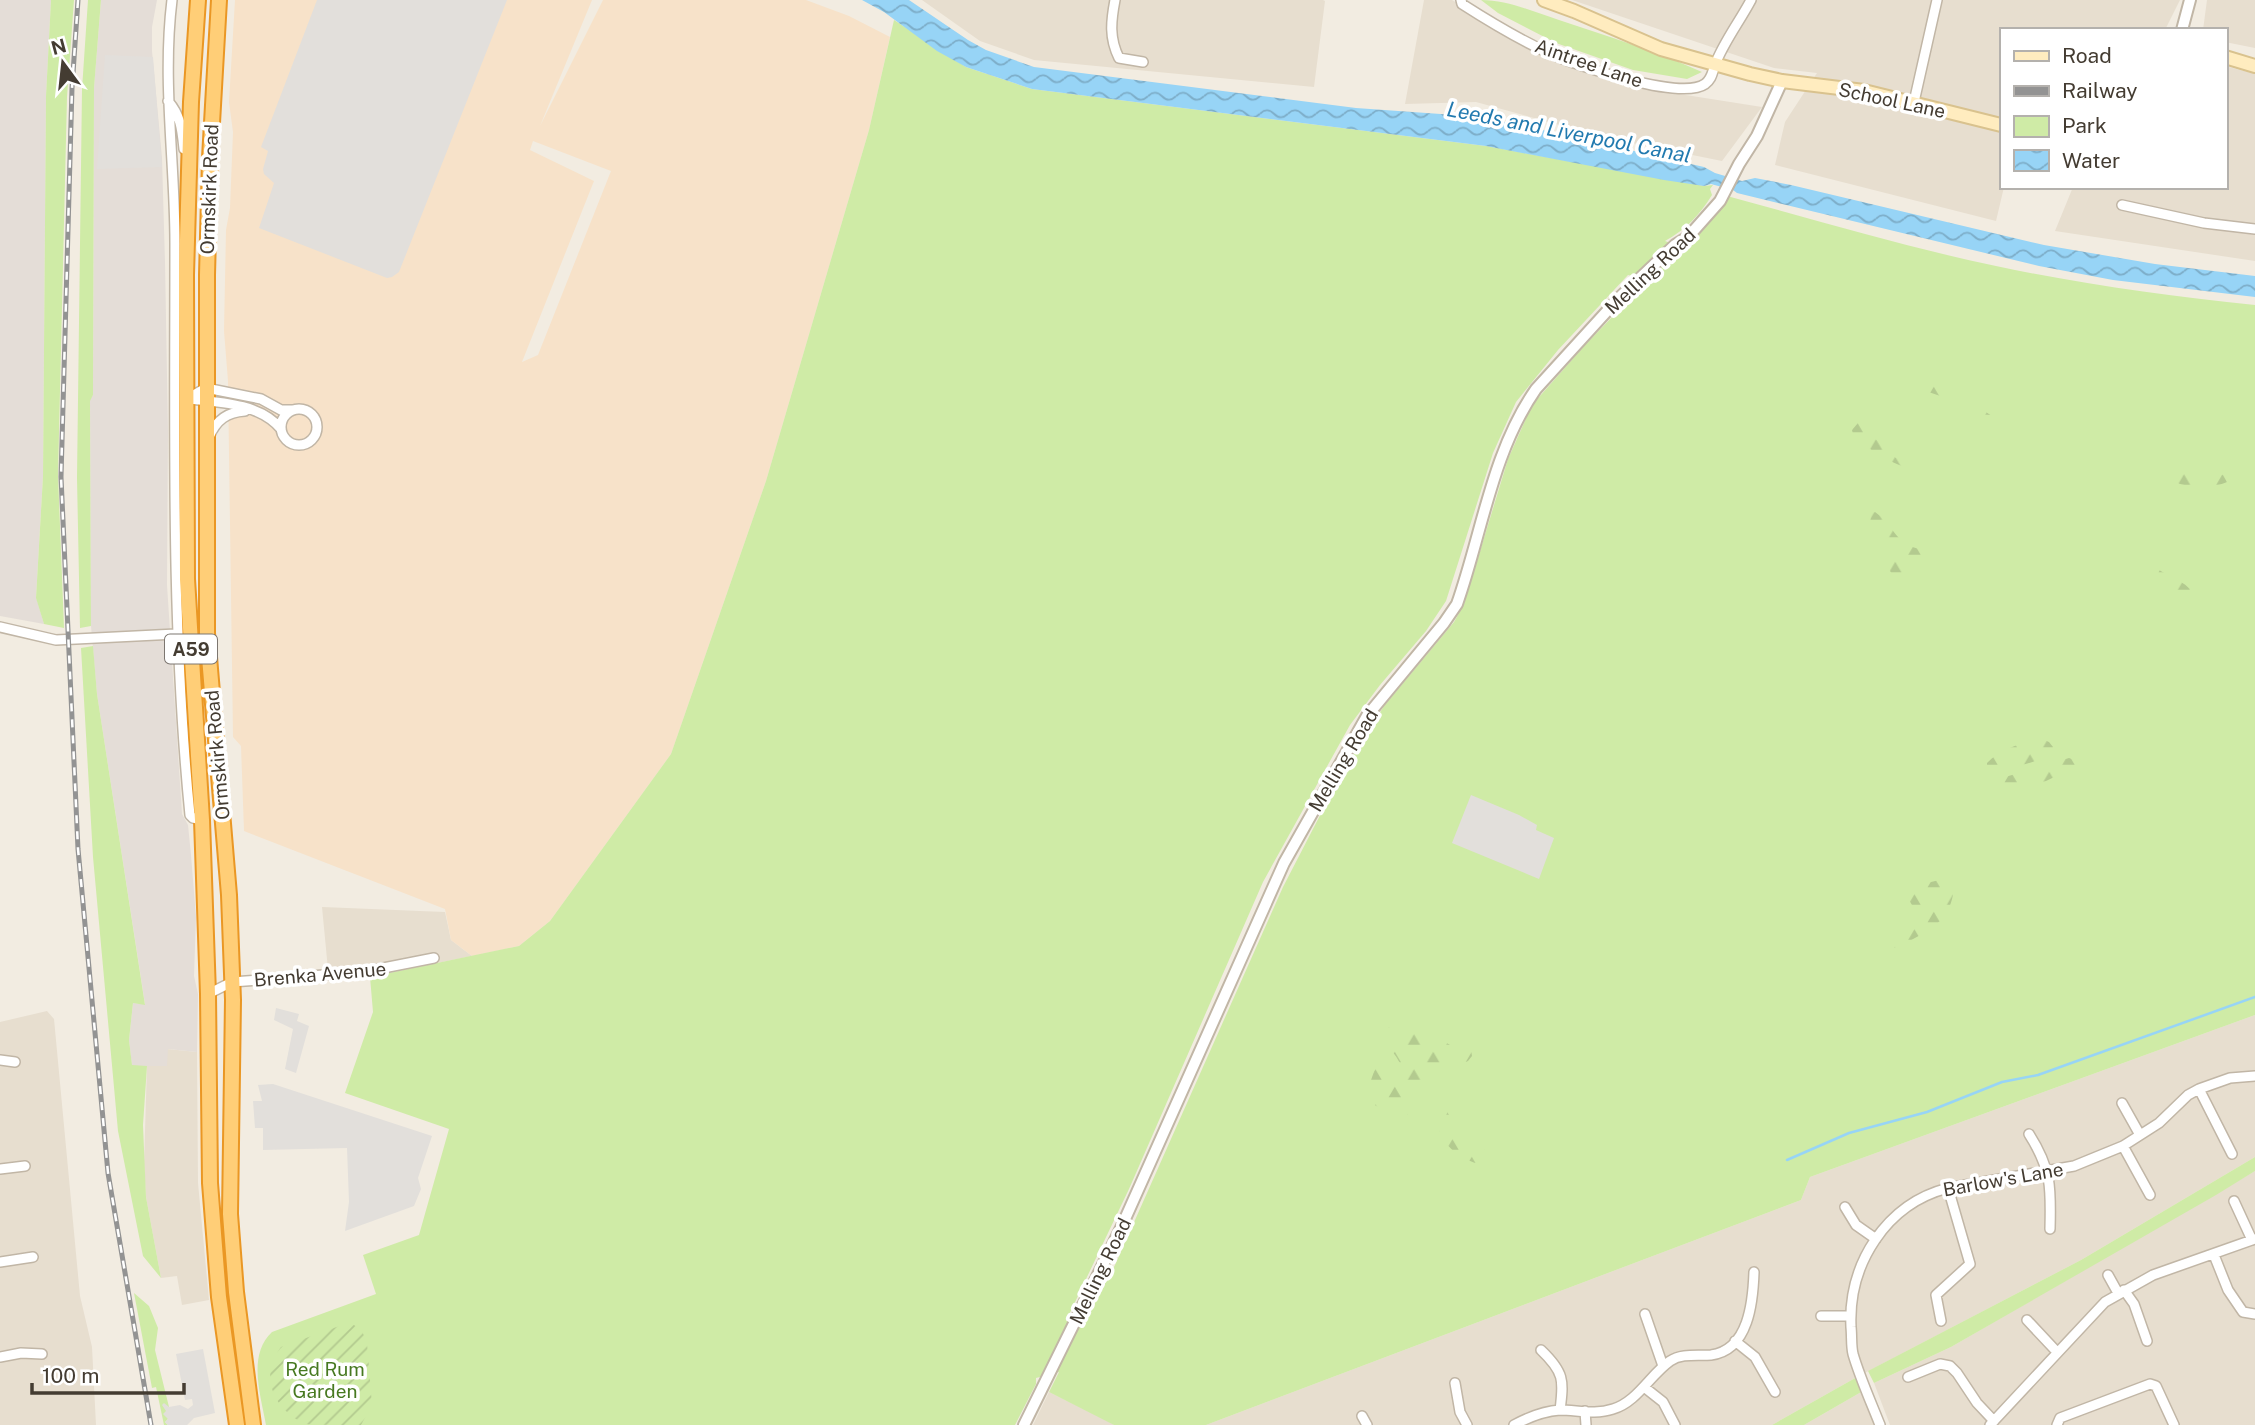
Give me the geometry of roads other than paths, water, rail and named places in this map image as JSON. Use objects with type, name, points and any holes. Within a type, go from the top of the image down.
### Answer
[{"type":"highway","name":"Ormskirk Road","points":[[198,0],[188,211],[187,579],[202,820],[213,1219],[219,1297],[237,1425]]},
{"type":"highway","name":"Ormskirk Road","points":[[219,0],[210,159],[206,394],[207,633],[229,895],[232,982],[230,1214],[236,1292],[253,1425]]},
{"type":"main road","name":"Aintree Lane","points":[[1544,0],[1661,49],[1782,80]]},
{"type":"main road","points":[[2227,59],[2255,66]]},
{"type":"main road","name":"School Lane","points":[[1782,80],[1864,91],[2000,125]]},
{"type":"street","points":[[172,0],[167,36],[168,100],[175,186],[176,634],[190,815],[202,820]]},
{"type":"street","points":[[1115,0],[1111,20],[1111,44],[1119,58],[1143,62]]},
{"type":"street","name":"Aintree Lane","points":[[1461,0],[1462,4],[1488,21],[1552,54],[1660,87],[1691,89],[1703,86],[1712,78],[1715,63]]},
{"type":"street","points":[[1715,63],[1751,0]]},
{"type":"street","points":[[1914,102],[1937,0]]},
{"type":"street","points":[[2183,28],[2190,0]]},
{"type":"street","name":"Melling Road","points":[[1024,1425],[1121,1228],[1284,863],[1367,716],[1457,604],[1501,458],[1524,406],[1535,389],[1619,298],[1675,245],[1688,237],[1724,195],[1757,136],[1782,80]]},
{"type":"street","points":[[168,100],[181,121],[188,211]]},
{"type":"street","points":[[2122,204],[2204,223],[2255,229]]},
{"type":"street","points":[[187,399],[206,394],[261,399],[281,410],[304,410],[313,416],[317,427],[313,438],[303,444],[292,444],[284,438],[273,419],[261,412],[206,394]]},
{"type":"street","points":[[281,429],[283,418],[292,410]]},
{"type":"street","points":[[206,444],[215,425],[228,414],[242,411],[261,412]]},
{"type":"street","points":[[0,627],[56,640],[176,634]]},
{"type":"street","name":"Brenka Avenue","points":[[208,995],[232,982],[363,972],[434,958]]},
{"type":"street","points":[[0,1060],[15,1062]]},
{"type":"street","name":"Barlow's Lane","points":[[1880,1425],[1853,1352],[1850,1302],[1859,1269],[1876,1238],[1903,1210],[1928,1193],[2074,1166],[2123,1146],[2159,1123],[2188,1095],[2199,1089],[2230,1077],[2255,1076]]},
{"type":"street","points":[[2199,1089],[2232,1154]]},
{"type":"street","points":[[2122,1104],[2140,1135]]},
{"type":"street","points":[[2029,1134],[2039,1150],[2051,1184],[2050,1229]]},
{"type":"street","points":[[2123,1146],[2150,1195]]},
{"type":"street","points":[[0,1168],[25,1166]]},
{"type":"street","points":[[1941,1321],[1936,1295],[1970,1264],[1948,1188]]},
{"type":"street","points":[[1908,1377],[1940,1364],[1950,1366],[1992,1423],[2105,1302],[2153,1275],[2254,1240],[2234,1201]]},
{"type":"street","points":[[1845,1207],[1856,1226],[1876,1238]]},
{"type":"street","points":[[2214,1255],[2228,1290],[2243,1312],[2255,1314]]},
{"type":"street","points":[[0,1262],[33,1257]]},
{"type":"street","points":[[1514,1425],[1525,1419],[1560,1410],[1597,1413],[1615,1409],[1633,1398],[1675,1357],[1713,1355],[1723,1351],[1746,1326],[1753,1300],[1755,1272]]},
{"type":"street","points":[[2108,1275],[2134,1304],[2147,1341]]},
{"type":"street","points":[[1645,1314],[1663,1366]]},
{"type":"street","points":[[1821,1316],[1851,1316]]},
{"type":"street","points":[[2027,1320],[2057,1352]]},
{"type":"street","points":[[1735,1341],[1755,1357],[1775,1392]]},
{"type":"street","points":[[1542,1350],[1561,1373],[1563,1388],[1560,1410]]},
{"type":"street","points":[[0,1357],[20,1353],[42,1354]]},
{"type":"street","points":[[1455,1383],[1460,1412],[1467,1425]]},
{"type":"street","points":[[2057,1425],[2060,1419],[2150,1384],[2156,1386],[2174,1425]]},
{"type":"street","points":[[1644,1387],[1663,1402],[1675,1425]]},
{"type":"street","points":[[1585,1410],[1586,1425]]},
{"type":"water","points":[[862,0],[909,0],[986,50],[1034,67],[1356,108],[1469,116],[1521,125],[1704,167],[1742,181],[1755,178],[1791,185],[2044,245],[2155,264],[2255,276],[2255,297],[2113,280],[2039,266],[1737,193],[1711,184],[1704,186],[1664,180],[1486,146],[1032,89],[966,67],[937,51],[884,12]]},
{"type":"waterway","points":[[1787,1160],[1849,1133],[1927,1112],[2002,1082],[2038,1075],[2255,997]]},
{"type":"railway","points":[[78,0],[72,88],[61,477],[78,849],[108,1173],[151,1425]]},
{"type":"water label","name":"Leeds and Liverpool Canal","points":[[1569,132]]},
{"type":"park label","name":"Red Rum Garden","points":[[325,1380]]}]
